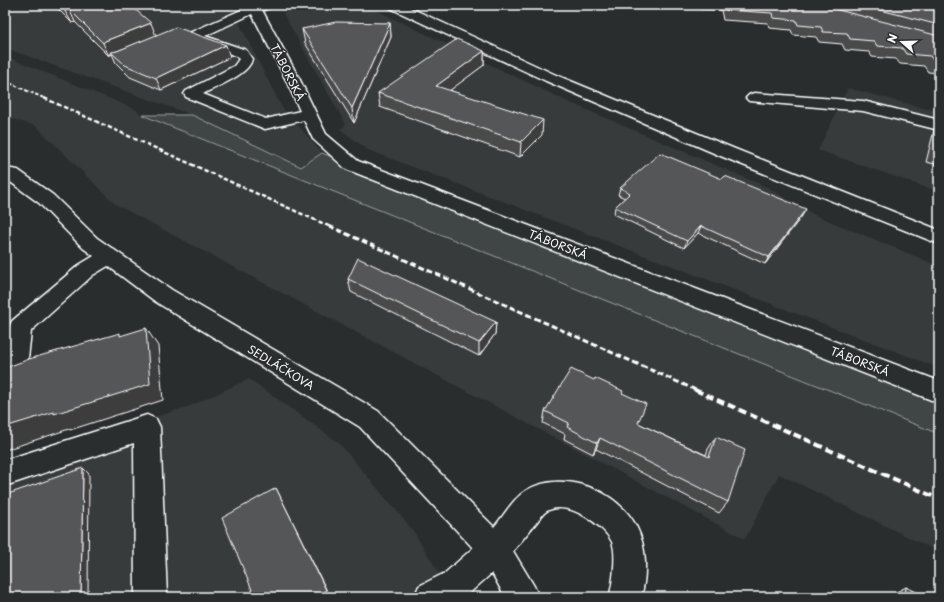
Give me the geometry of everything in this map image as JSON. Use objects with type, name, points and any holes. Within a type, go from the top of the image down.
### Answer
[{"type":"street","points":[[394,5],[573,87],[729,153],[939,237]]},
{"type":"street","points":[[258,6],[188,34],[241,53],[244,55],[246,60],[239,69],[191,94],[264,124],[308,114]]},
{"type":"street","name":"TÁBORSKÁ","points":[[258,6],[319,136],[352,165],[939,392]]},
{"type":"street","points":[[754,98],[863,106],[939,125]]},
{"type":"street","name":"SEDLÁČKOVA","points":[[5,173],[12,174],[46,199],[90,243],[164,296],[369,419],[495,549],[523,597]]},
{"type":"street","points":[[14,378],[20,327],[86,270],[108,256]]},
{"type":"street","points":[[5,473],[147,427],[151,597]]},
{"type":"street","points":[[430,597],[454,586],[495,549],[536,501],[553,494],[574,496],[596,506],[613,518],[626,538],[628,562],[627,592],[625,597]]},
{"type":"shaded area","points":[[5,5],[230,5],[281,106],[322,153],[301,167],[192,115],[5,48]]},
{"type":"shaded area","points":[[301,5],[365,5],[573,104],[769,188],[815,215],[939,266],[939,368],[368,150],[340,129],[346,125],[283,13]]},
{"type":"shaded area","points":[[5,56],[135,109],[142,115],[939,434],[939,552],[779,474],[745,539],[115,204],[36,126],[5,117]]},
{"type":"shaded area","points":[[848,88],[939,112],[939,192],[818,150]]},
{"type":"shaded area","points":[[142,115],[192,115],[301,167],[322,153],[939,403],[939,434]]},
{"type":"shaded area","points":[[249,379],[338,442],[412,529],[454,597],[5,597],[5,466],[190,406]]},
{"type":"building","points":[[60,5],[130,5],[151,23],[103,43],[69,9],[65,11]]},
{"type":"building","points":[[725,5],[819,5],[939,36],[939,62],[935,62],[930,56],[906,54],[902,48],[877,46],[874,41],[850,39],[847,33],[823,32],[821,27],[798,25],[796,20],[773,18],[772,13],[726,10]]},
{"type":"building","points":[[861,5],[939,5],[939,25]]},
{"type":"building","points":[[336,22],[390,23],[352,108],[302,29]]},
{"type":"building","points":[[176,27],[226,45],[156,78],[125,65],[111,52],[117,51]]},
{"type":"building","points":[[457,39],[484,51],[436,86],[543,120],[521,142],[378,93]]},
{"type":"building","points":[[660,153],[722,179],[725,176],[806,209],[769,257],[701,226],[687,241],[615,207],[630,193],[620,188]]},
{"type":"building","points":[[358,258],[496,322],[479,343],[348,279]]},
{"type":"building","points":[[146,328],[150,384],[54,414],[54,412],[5,427],[5,368],[29,359],[120,333],[120,336]]},
{"type":"building","points":[[571,369],[623,391],[622,393],[646,404],[638,423],[709,457],[716,437],[745,450],[728,502],[600,438],[597,443],[567,427],[569,423],[545,411]]},
{"type":"building","points":[[83,468],[81,597],[5,597],[5,495]]},
{"type":"building","points":[[276,488],[326,590],[316,597],[255,597],[222,518]]},
{"type":"building","points":[[906,587],[926,597],[905,597]]},
{"type":"railway","points":[[5,81],[46,99]]},
{"type":"railway","points":[[44,98],[331,227]]},
{"type":"railway","points":[[329,226],[698,391]]},
{"type":"railway","points":[[695,390],[939,499]]}]
